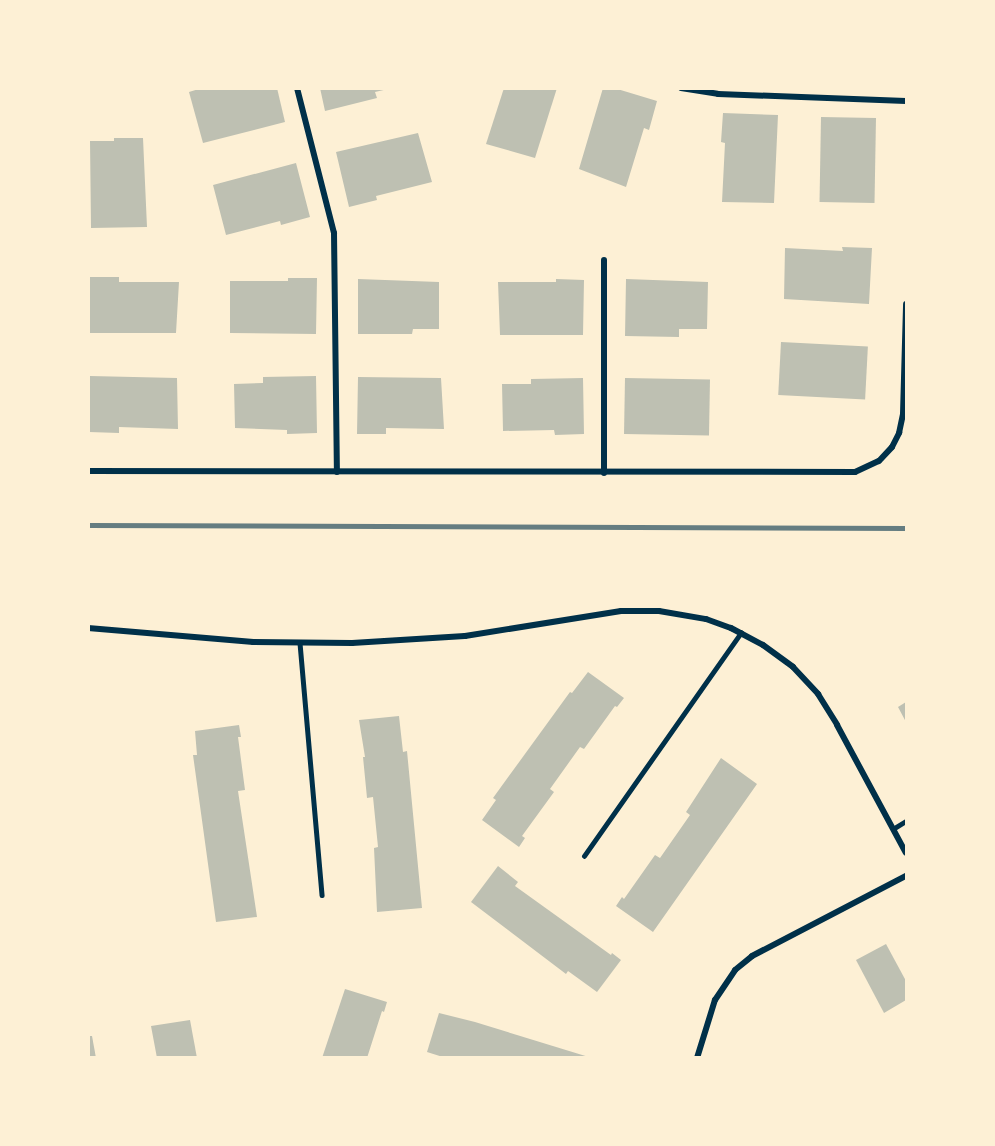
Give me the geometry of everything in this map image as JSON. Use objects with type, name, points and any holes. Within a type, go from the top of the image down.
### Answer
[{"type":"street","points":[[297,88],[334,233],[337,472]]},
{"type":"street","points":[[681,88],[718,94],[906,101]]},
{"type":"street","points":[[604,260],[604,473]]},
{"type":"street","points":[[88,471],[842,474],[872,466],[882,458],[892,447],[901,424],[906,304]]},
{"type":"street","points":[[88,628],[300,643],[390,642],[456,637],[621,611],[646,610],[706,619],[763,645],[793,668],[818,694],[906,853]]},
{"type":"street","points":[[697,1058],[715,1000],[735,970],[752,956],[906,876]]},
{"type":"lane","points":[[584,856],[741,633]]},
{"type":"lane","points":[[300,643],[322,895]]},
{"type":"lane","points":[[893,829],[906,821]]},
{"type":"building","points":[[202,88],[277,88],[285,122],[203,143],[189,92]]},
{"type":"building","points":[[320,88],[388,89],[375,92],[377,98],[325,111]]},
{"type":"building","points":[[504,88],[557,88],[535,158],[486,144]]},
{"type":"building","points":[[603,88],[614,88],[657,101],[649,130],[644,128],[626,187],[579,169]]},
{"type":"building","points":[[723,113],[778,115],[774,203],[722,202],[725,143],[721,142]]},
{"type":"building","points":[[821,117],[876,118],[875,203],[820,202]]},
{"type":"building","points":[[418,133],[432,182],[376,196],[377,200],[349,207],[336,152]]},
{"type":"building","points":[[114,138],[143,138],[147,227],[91,228],[90,141],[114,141]]},
{"type":"building","points":[[296,163],[310,217],[281,225],[280,221],[226,235],[213,185]]},
{"type":"building","points":[[842,247],[872,248],[869,304],[784,299],[785,248],[843,251]]},
{"type":"building","points":[[90,277],[119,277],[119,282],[179,282],[176,333],[90,333]]},
{"type":"building","points":[[288,278],[317,278],[316,334],[230,333],[230,281],[288,281]]},
{"type":"building","points":[[358,279],[439,282],[439,329],[413,329],[412,334],[358,334]]},
{"type":"building","points":[[556,279],[584,280],[583,335],[500,335],[498,282],[556,282]]},
{"type":"building","points":[[626,279],[708,282],[707,329],[679,329],[679,337],[625,336]]},
{"type":"building","points":[[781,342],[868,347],[865,399],[778,395]]},
{"type":"building","points":[[90,376],[177,378],[178,429],[119,427],[119,433],[89,432]]},
{"type":"building","points":[[316,376],[317,433],[287,434],[287,430],[235,428],[234,384],[263,383],[263,377]]},
{"type":"building","points":[[358,377],[441,378],[444,429],[386,428],[386,434],[357,434]]},
{"type":"building","points":[[583,378],[584,434],[555,435],[554,430],[503,431],[502,384],[531,384],[531,379]]},
{"type":"building","points":[[625,378],[710,379],[709,435],[624,434]]},
{"type":"building","points":[[588,672],[624,698],[617,707],[615,706],[584,749],[580,747],[550,789],[554,792],[522,836],[525,838],[519,847],[482,820],[496,800],[493,798],[570,692],[572,693]]},
{"type":"building","points":[[906,702],[906,722],[898,707]]},
{"type":"building","points":[[399,716],[403,752],[407,751],[422,908],[377,912],[374,848],[378,847],[373,797],[367,798],[363,757],[365,757],[359,720]]},
{"type":"building","points":[[239,725],[241,737],[238,737],[245,790],[238,791],[257,917],[216,922],[193,755],[197,755],[195,731]]},
{"type":"building","points":[[721,758],[757,784],[653,932],[616,906],[622,897],[624,899],[655,855],[660,858],[690,815],[686,812]]},
{"type":"building","points":[[498,866],[518,882],[515,886],[621,960],[597,992],[568,971],[566,974],[471,902]]},
{"type":"building","points":[[886,944],[906,981],[906,1000],[884,1013],[856,960]]},
{"type":"building","points":[[345,989],[387,1002],[384,1012],[382,1011],[367,1058],[322,1058]]},
{"type":"building","points":[[439,1013],[592,1058],[446,1058],[427,1052]]},
{"type":"building","points":[[190,1020],[197,1058],[157,1058],[151,1026]]},
{"type":"building","points":[[88,1036],[92,1036],[96,1058],[88,1058]]},
{"type":"railway","points":[[88,525],[906,528]]}]
